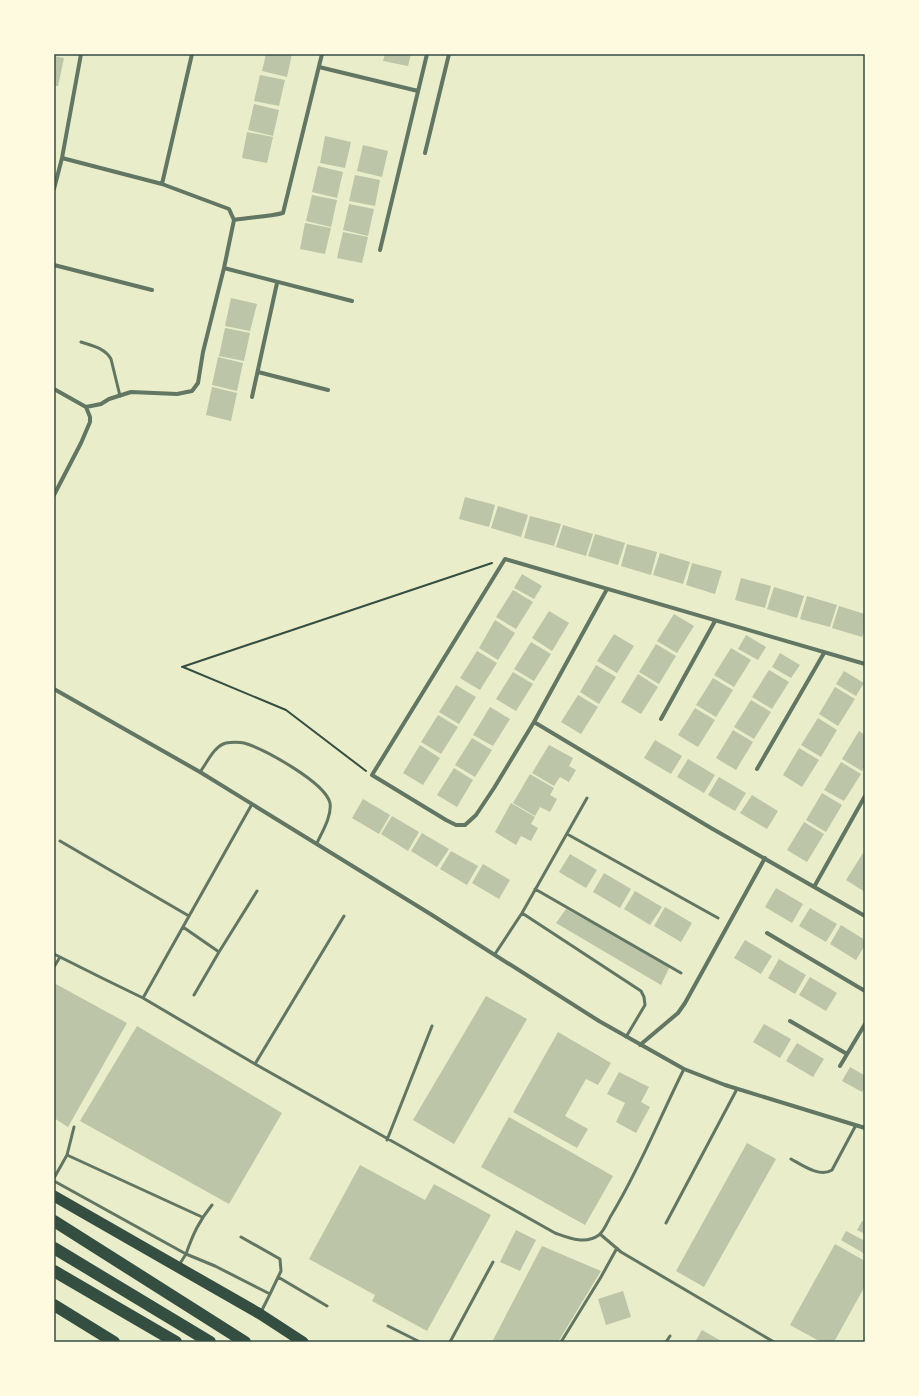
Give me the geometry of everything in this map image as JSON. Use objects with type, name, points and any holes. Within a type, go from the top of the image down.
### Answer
[{"type":"highway","points":[[54,1196],[260,1314],[303,1342]]},
{"type":"highway","points":[[54,1221],[245,1342]]},
{"type":"highway","points":[[54,1248],[210,1342]]},
{"type":"highway","points":[[54,1271],[176,1342]]},
{"type":"highway","points":[[54,1305],[114,1342]]},
{"type":"street","points":[[54,189],[62,158],[81,54]]},
{"type":"street","points":[[162,184],[192,54]]},
{"type":"street","points":[[234,220],[251,217],[270,217],[283,213],[322,54]]},
{"type":"street","points":[[380,250],[427,54]]},
{"type":"street","points":[[425,153],[449,54]]},
{"type":"street","points":[[319,68],[418,91]]},
{"type":"street","points":[[54,390],[86,407],[101,404],[109,399],[131,392],[176,394],[192,391],[198,382],[203,352],[224,268],[234,220],[229,209],[162,184],[62,158]]},
{"type":"street","points":[[54,265],[152,290]]},
{"type":"street","points":[[224,268],[277,283],[352,301]]},
{"type":"street","points":[[252,397],[277,283]]},
{"type":"street","points":[[258,372],[328,390]]},
{"type":"street","points":[[54,495],[71,464],[90,422],[90,417],[86,407]]},
{"type":"street","points":[[607,589],[534,722],[476,815],[465,825],[456,825],[446,820],[372,775],[505,559],[865,664]]},
{"type":"street","points":[[660,719],[716,621]]},
{"type":"street","points":[[757,769],[824,653]]},
{"type":"street","points":[[54,689],[200,772],[495,954],[598,1021],[684,1069],[737,1089],[865,1128]]},
{"type":"street","points":[[534,722],[711,828],[865,916]]},
{"type":"street","points":[[814,887],[865,796]]},
{"type":"street","points":[[640,1045],[678,1013],[685,1003],[765,858]]},
{"type":"street","points":[[767,933],[865,991]]},
{"type":"street","points":[[790,1021],[847,1054]]},
{"type":"street","points":[[840,1066],[865,1024]]},
{"type":"lane","points":[[82,342],[103,350],[108,354],[111,359],[120,396]]},
{"type":"lane","points":[[200,772],[218,747],[226,743],[242,742],[261,749],[280,760],[307,777],[322,789],[330,803],[329,817],[317,843]]},
{"type":"lane","points":[[495,954],[522,913],[587,798]]},
{"type":"lane","points":[[143,998],[252,804]]},
{"type":"lane","points":[[567,834],[718,918]]},
{"type":"lane","points":[[60,841],[189,916]]},
{"type":"lane","points":[[535,889],[681,973]]},
{"type":"lane","points":[[194,995],[257,891]]},
{"type":"lane","points":[[522,913],[641,991],[644,997],[645,1005],[626,1037]]},
{"type":"lane","points":[[255,1064],[344,916]]},
{"type":"lane","points":[[183,927],[219,952]]},
{"type":"lane","points":[[54,954],[143,998],[387,1140],[555,1233],[578,1240],[586,1240],[600,1234],[624,1195],[684,1069]]},
{"type":"lane","points":[[54,967],[60,957]]},
{"type":"lane","points":[[387,1140],[432,1026]]},
{"type":"lane","points":[[666,1223],[737,1089]]},
{"type":"lane","points":[[791,1159],[810,1169],[829,1172],[832,1170],[856,1125]]},
{"type":"lane","points":[[74,1127],[67,1155],[54,1179],[186,1254],[215,1266],[270,1294]]},
{"type":"lane","points":[[67,1155],[202,1217]]},
{"type":"lane","points":[[177,1267],[186,1254],[193,1233],[202,1217],[212,1205]]},
{"type":"lane","points":[[600,1234],[616,1248],[692,1295],[774,1342]]},
{"type":"lane","points":[[241,1237],[280,1259],[281,1272],[260,1314]]},
{"type":"lane","points":[[561,1342],[616,1248]]},
{"type":"lane","points":[[450,1342],[493,1262]]},
{"type":"lane","points":[[278,1277],[327,1306]]},
{"type":"lane","points":[[388,1326],[420,1342]]},
{"type":"lane","points":[[666,1342],[670,1336]]},
{"type":"path","points":[[372,775],[286,710],[182,667],[505,559]]},
{"type":"building","points":[[266,54],[292,54],[287,77],[262,71]]},
{"type":"building","points":[[385,54],[411,54],[408,66],[383,61]]},
{"type":"building","points":[[54,56],[64,58],[58,86],[54,86]]},
{"type":"building","points":[[260,75],[285,80],[279,106],[254,101]]},
{"type":"building","points":[[254,104],[279,110],[273,136],[248,130]]},
{"type":"building","points":[[247,132],[273,137],[267,163],[242,158]]},
{"type":"building","points":[[325,136],[351,142],[345,168],[320,163]]},
{"type":"building","points":[[363,145],[388,151],[382,177],[357,171]]},
{"type":"building","points":[[318,166],[343,172],[337,198],[312,192]]},
{"type":"building","points":[[355,175],[380,180],[375,206],[349,201]]},
{"type":"building","points":[[312,195],[337,200],[331,227],[306,221]]},
{"type":"building","points":[[349,204],[374,209],[368,236],[343,230]]},
{"type":"building","points":[[305,223],[331,228],[325,254],[300,249]]},
{"type":"building","points":[[343,232],[368,237],[362,263],[337,258]]},
{"type":"building","points":[[231,298],[257,304],[250,331],[225,326]]},
{"type":"building","points":[[225,328],[250,333],[244,361],[219,356]]},
{"type":"building","points":[[218,357],[243,363],[237,391],[212,385]]},
{"type":"building","points":[[212,387],[237,393],[231,421],[206,415]]},
{"type":"building","points":[[465,497],[495,505],[489,527],[459,519]]},
{"type":"building","points":[[498,506],[528,515],[521,537],[491,528]]},
{"type":"building","points":[[530,516],[561,524],[554,546],[524,538]]},
{"type":"building","points":[[563,525],[593,534],[586,556],[556,547]]},
{"type":"building","points":[[595,534],[625,543],[618,565],[588,556]]},
{"type":"building","points":[[627,544],[657,552],[651,575],[621,566]]},
{"type":"building","points":[[660,553],[690,562],[683,584],[653,575]]},
{"type":"building","points":[[692,563],[722,571],[715,594],[686,585]]},
{"type":"building","points":[[522,574],[542,586],[534,599],[514,588]]},
{"type":"building","points":[[741,578],[771,586],[765,608],[735,600]]},
{"type":"building","points":[[774,587],[804,596],[797,618],[767,609]]},
{"type":"building","points":[[513,590],[533,602],[516,629],[496,617]]},
{"type":"building","points":[[807,596],[837,605],[830,627],[800,619]]},
{"type":"building","points":[[839,606],[865,614],[865,628],[862,637],[832,628]]},
{"type":"building","points":[[549,611],[569,623],[552,651],[532,638]]},
{"type":"building","points":[[674,614],[694,626],[677,653],[657,641]]},
{"type":"building","points":[[495,620],[515,633],[498,660],[479,648]]},
{"type":"building","points":[[614,634],[634,646],[617,673],[597,661]]},
{"type":"building","points":[[746,635],[766,647],[758,660],[738,649]]},
{"type":"building","points":[[531,642],[551,654],[534,681],[514,669]]},
{"type":"building","points":[[656,644],[676,656],[659,684],[639,672]]},
{"type":"building","points":[[731,648],[751,660],[734,687],[714,675]]},
{"type":"building","points":[[477,651],[497,663],[480,690],[460,678]]},
{"type":"building","points":[[780,653],[800,665],[791,678],[772,667]]},
{"type":"building","points":[[596,665],[616,677],[599,704],[580,692]]},
{"type":"building","points":[[769,670],[789,682],[772,709],[752,697]]},
{"type":"building","points":[[844,671],[864,683],[856,696],[836,684]]},
{"type":"building","points":[[513,672],[533,684],[516,711],[496,699]]},
{"type":"building","points":[[638,674],[658,687],[641,714],[621,702]]},
{"type":"building","points":[[713,678],[733,690],[716,717],[696,705]]},
{"type":"building","points":[[456,685],[476,697],[459,724],[439,712]]},
{"type":"building","points":[[835,687],[855,699],[838,726],[819,714]]},
{"type":"building","points":[[578,695],[598,707],[581,734],[561,722]]},
{"type":"building","points":[[751,700],[771,712],[754,739],[734,727]]},
{"type":"building","points":[[490,707],[510,719],[493,746],[473,735]]},
{"type":"building","points":[[695,708],[715,720],[698,747],[678,735]]},
{"type":"building","points":[[438,715],[458,727],[441,754],[421,742]]},
{"type":"building","points":[[818,718],[837,730],[821,757],[801,745]]},
{"type":"building","points":[[733,730],[753,742],[736,770],[716,758]]},
{"type":"building","points":[[859,731],[865,735],[865,766],[862,771],[842,759]]},
{"type":"building","points":[[472,738],[492,750],[475,777],[455,765]]},
{"type":"building","points":[[655,740],[682,756],[671,774],[644,758]]},
{"type":"building","points":[[420,745],[440,758],[423,785],[403,773]]},
{"type":"building","points":[[549,745],[573,758],[569,766],[576,770],[569,782],[560,777],[554,786],[532,773]]},
{"type":"building","points":[[799,748],[819,760],[802,787],[783,775]]},
{"type":"building","points":[[688,759],[715,775],[704,793],[677,777]]},
{"type":"building","points":[[841,762],[861,774],[844,801],[824,790]]},
{"type":"building","points":[[454,768],[473,780],[457,807],[437,795]]},
{"type":"building","points":[[530,774],[554,788],[550,795],[557,799],[550,812],[540,807],[535,816],[513,803]]},
{"type":"building","points":[[719,777],[746,793],[735,811],[708,795]]},
{"type":"building","points":[[822,793],[842,805],[826,832],[806,820]]},
{"type":"building","points":[[752,795],[778,811],[767,829],[740,813]]},
{"type":"building","points":[[363,799],[390,815],[379,834],[352,818]]},
{"type":"building","points":[[511,803],[535,817],[531,824],[538,828],[531,841],[521,836],[516,845],[495,832]]},
{"type":"building","points":[[392,816],[419,832],[408,851],[381,834]]},
{"type":"building","points":[[804,822],[824,834],[807,862],[787,850]]},
{"type":"building","points":[[422,833],[449,849],[437,867],[411,851]]},
{"type":"building","points":[[451,851],[478,866],[467,885],[440,869]]},
{"type":"building","points":[[863,853],[865,854],[865,892],[846,880]]},
{"type":"building","points":[[570,854],[597,870],[586,888],[559,872]]},
{"type":"building","points":[[483,864],[510,880],[499,899],[472,883]]},
{"type":"building","points":[[604,873],[631,889],[620,908],[593,892]]},
{"type":"building","points":[[776,888],[803,904],[792,923],[765,907]]},
{"type":"building","points":[[635,891],[662,907],[650,925],[624,909]]},
{"type":"building","points":[[665,907],[692,923],[681,942],[654,926]]},
{"type":"building","points":[[810,908],[837,924],[826,942],[799,926]]},
{"type":"building","points":[[566,909],[670,966],[661,985],[556,923]]},
{"type":"building","points":[[841,925],[865,940],[865,945],[856,960],[830,944]]},
{"type":"building","points":[[745,940],[772,956],[761,974],[734,958]]},
{"type":"building","points":[[779,959],[806,975],[795,994],[768,978]]},
{"type":"building","points":[[810,977],[837,993],[826,1011],[799,995]]},
{"type":"building","points":[[54,983],[127,1023],[68,1127],[54,1118]]},
{"type":"building","points":[[486,996],[527,1019],[454,1144],[413,1120]]},
{"type":"building","points":[[764,1024],[791,1039],[780,1058],[753,1042]]},
{"type":"building","points":[[137,1026],[282,1113],[229,1204],[80,1121]]},
{"type":"building","points":[[558,1032],[611,1063],[598,1085],[586,1079],[565,1116],[588,1129],[577,1148],[513,1112]]},
{"type":"building","points":[[797,1043],[824,1059],[813,1077],[786,1061]]},
{"type":"building","points":[[850,1067],[864,1075],[865,1073],[865,1087],[862,1092],[842,1081]]},
{"type":"building","points":[[619,1072],[649,1087],[641,1102],[650,1107],[636,1133],[616,1122],[625,1103],[607,1094]]},
{"type":"building","points":[[509,1117],[613,1176],[585,1225],[481,1167]]},
{"type":"building","points":[[747,1143],[776,1159],[704,1287],[676,1271]]},
{"type":"building","points":[[360,1165],[425,1200],[434,1184],[491,1215],[427,1331],[372,1301],[375,1295],[309,1259]]},
{"type":"building","points":[[862,1221],[865,1222],[865,1234],[857,1230]]},
{"type":"building","points":[[516,1230],[536,1240],[520,1271],[500,1262]]},
{"type":"building","points":[[846,1231],[865,1241],[865,1254],[841,1240]]},
{"type":"building","points":[[835,1244],[865,1261],[865,1286],[834,1342],[821,1342],[790,1325]]},
{"type":"building","points":[[542,1246],[601,1271],[558,1342],[492,1342]]},
{"type":"building","points":[[623,1291],[631,1317],[606,1325],[598,1299]]},
{"type":"building","points":[[702,1330],[723,1342],[695,1342]]}]
